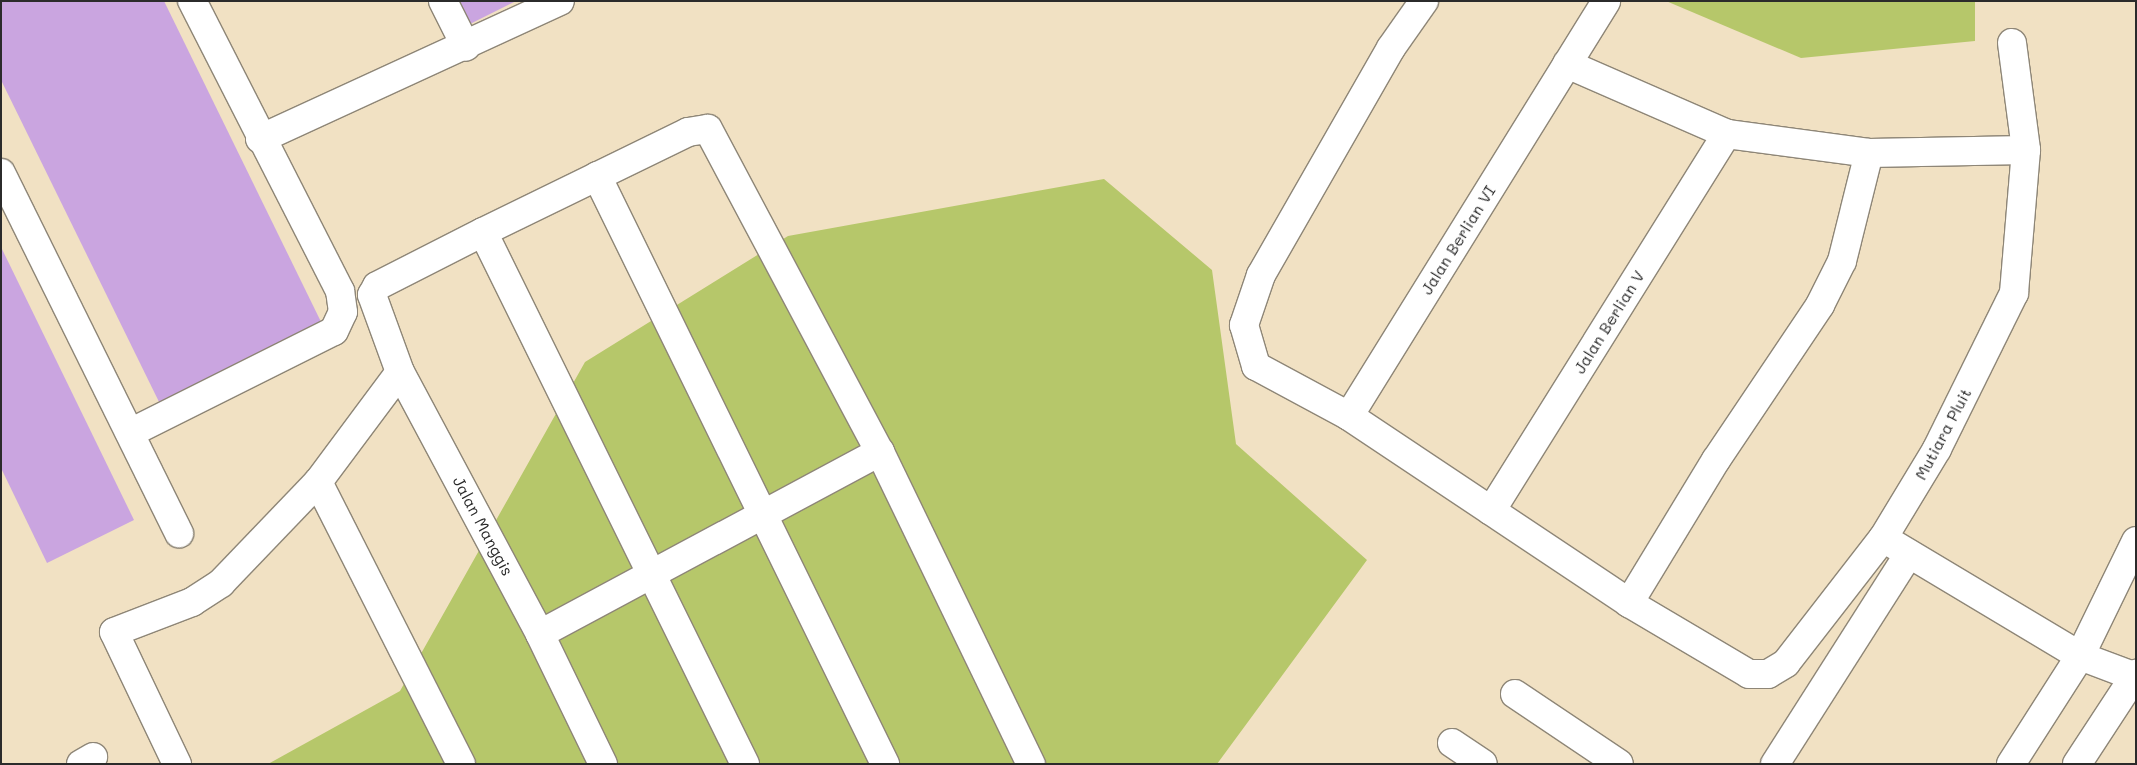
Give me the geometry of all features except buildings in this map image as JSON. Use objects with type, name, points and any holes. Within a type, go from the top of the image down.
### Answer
[{"type":"street","points":[[130,433],[334,331],[340,318],[340,291],[260,138],[192,1]]},
{"type":"street","points":[[443,1],[466,47]]},
{"type":"street","points":[[260,138],[466,47],[560,1]]},
{"type":"street","name":"Mutiara Pluit","points":[[1424,1],[1391,48],[1261,275],[1244,324],[1256,366],[1349,416],[1629,603],[1730,667],[1749,674],[1768,674],[1786,663],[1883,538],[1937,449],[2014,293],[2026,150],[2012,43]]},
{"type":"street","name":"Jalan Berlian VI","points":[[1349,416],[1606,1]]},
{"type":"street","points":[[1567,64],[1727,134],[1870,154],[2026,150]]},
{"type":"street","points":[[745,764],[483,232],[688,132],[708,129],[880,452],[1031,764]]},
{"type":"street","name":"Jalan Berlian V","points":[[1491,510],[1727,134]]},
{"type":"street","points":[[1629,603],[1716,460],[1820,305],[1842,261],[1870,154]]},
{"type":"street","points":[[1,173],[179,533]]},
{"type":"street","points":[[596,176],[886,764]]},
{"type":"street","name":"Jalan Manggis","points":[[483,232],[377,286],[372,295],[375,310],[400,372],[540,634],[603,764]]},
{"type":"street","points":[[177,764],[114,632],[192,602],[221,583],[318,482],[400,372]]},
{"type":"street","points":[[540,634],[651,572],[764,515],[880,452]]},
{"type":"street","points":[[318,482],[461,764]]},
{"type":"street","points":[[1883,538],[2080,656],[2135,676],[2077,764]]},
{"type":"street","points":[[2011,764],[2080,656],[2136,541]]},
{"type":"street","points":[[1775,764],[1909,554]]},
{"type":"street","points":[[1515,694],[1619,764]]},
{"type":"street","points":[[1452,743],[1483,764]]},
{"type":"green space","points":[[1666,1],[1975,1],[1975,41],[1801,58]]},
{"type":"green space","points":[[1104,179],[1212,270],[1236,444],[1367,560],[1217,764],[268,764],[400,691],[585,362],[788,236]]}]
